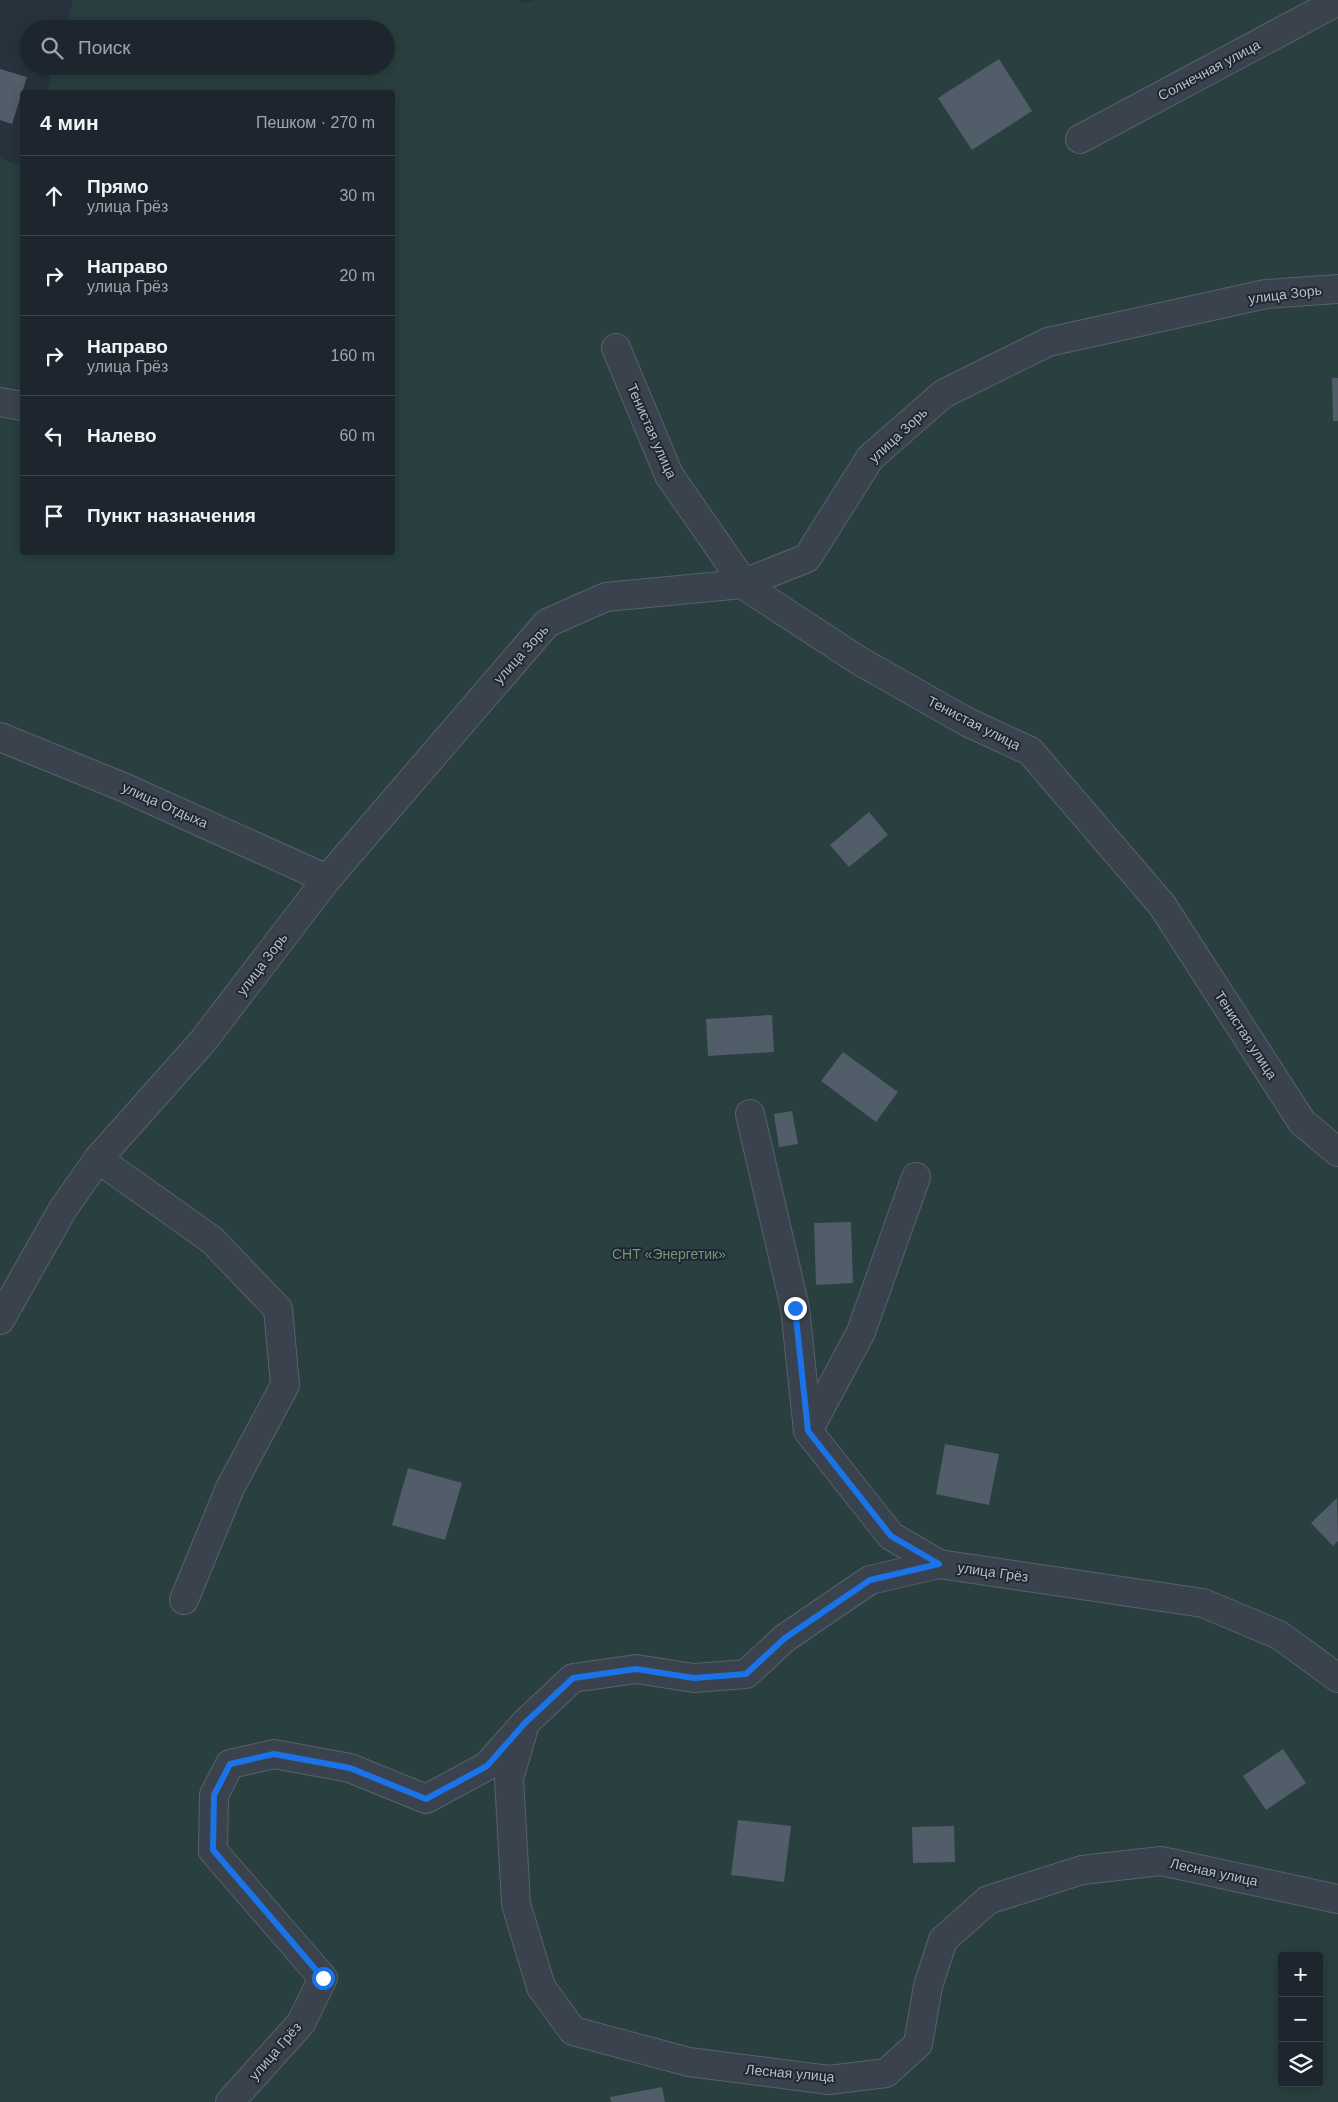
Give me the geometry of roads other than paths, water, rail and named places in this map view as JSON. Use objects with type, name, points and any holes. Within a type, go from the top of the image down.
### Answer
[{"type":"street","name":"Солнечная улица","points":[[1080,139],[1338,1]]},
{"type":"street","name":"улица Зорь","points":[[0,1320],[62,1209],[98,1159],[203,1040],[327,879],[547,623],[606,597],[742,584],[807,558],[870,458],[943,394],[1048,342],[1266,294],[1338,289]]},
{"type":"street","name":"Тенистая улица","points":[[616,348],[668,474],[739,576],[742,584],[858,660],[966,722],[1030,751],[1162,905],[1302,1122],[1338,1152]]},
{"type":"street","points":[[0,402],[20,406]]},
{"type":"street","name":"улица Отдыха","points":[[0,737],[124,786],[327,879]]},
{"type":"street","points":[[750,1114],[795,1308],[808,1431],[891,1536],[939,1564]]},
{"type":"street","points":[[98,1159],[212,1240],[278,1309],[285,1385],[230,1488],[184,1600]]},
{"type":"street","points":[[808,1431],[861,1332],[916,1177]]},
{"type":"street","name":"улица Грёз","points":[[230,2102],[300,2023],[323,1978],[213,1850],[214,1795],[230,1764],[274,1754],[350,1768],[426,1799],[487,1766],[525,1723],[573,1678],[636,1669],[694,1678],[746,1674],[785,1638],[870,1580],[939,1564],[1203,1603],[1279,1635],[1338,1678]]},
{"type":"street","name":"Лесная улица","points":[[525,1723],[509,1778],[516,1904],[541,1987],[573,2031],[688,2062],[829,2080],[886,2073],[918,2044],[928,1986],[943,1940],[988,1900],[1082,1870],[1161,1861],[1338,1899]]},
{"type":"park label","name":"СНТ «Энергетик»","points":[[669,1254]]}]
